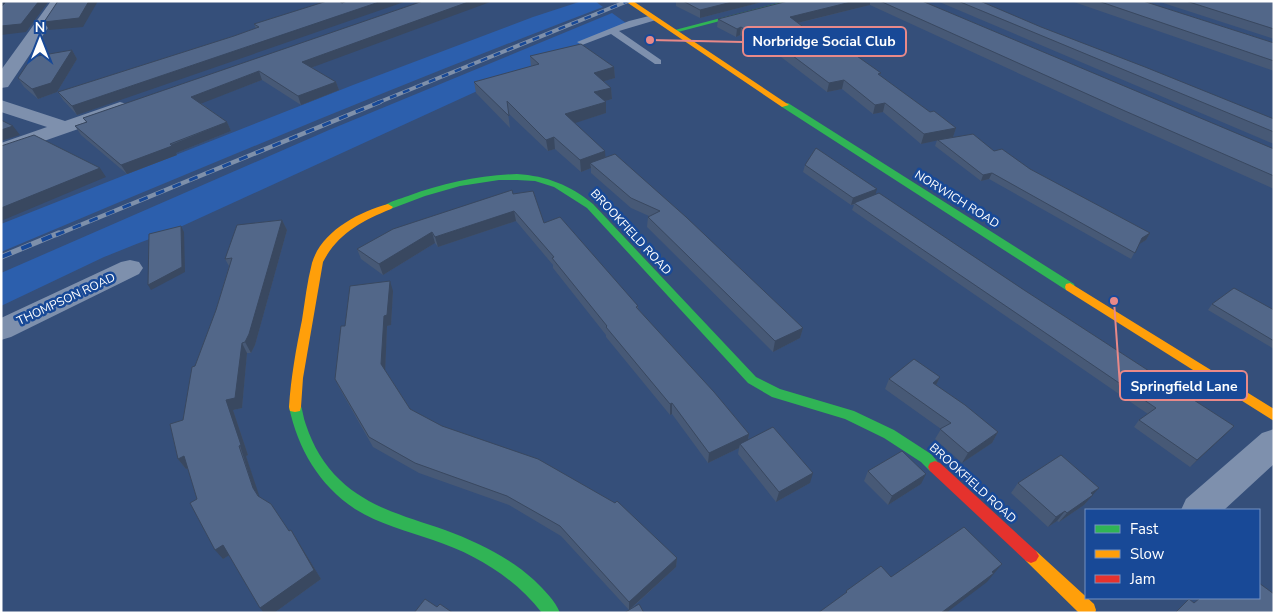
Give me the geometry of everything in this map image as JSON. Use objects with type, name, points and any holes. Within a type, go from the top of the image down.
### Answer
[{"type":"street","points":[[1,82],[59,1]]},
{"type":"street","name":"NORWICH ROAD","points":[[628,1],[869,160],[1274,416]]},
{"type":"street","points":[[674,31],[794,1]]},
{"type":"street","points":[[1,150],[138,102]]},
{"type":"street","points":[[1,106],[53,122],[63,128]]},
{"type":"street","name":"BROOKFIELD ROAD","points":[[552,613],[536,592],[520,577],[491,558],[437,534],[368,509],[353,499],[340,488],[308,450],[297,419],[294,391],[318,262],[324,248],[328,242],[344,229],[374,213],[452,186],[492,179],[525,177],[547,180],[577,195],[590,206],[752,380],[776,393],[849,414],[889,434],[926,458],[1091,607]]},
{"type":"street","name":"THOMPSON ROAD","points":[[1,330],[130,268]]},
{"type":"street","points":[[1200,509],[1274,443]]},
{"type":"lane","points":[[582,42],[653,18]]},
{"type":"lane","points":[[613,31],[658,62]]},
{"type":"shaded area","points":[[582,1],[595,1],[603,7],[376,96],[1,252],[1,224],[353,85],[533,17]]},
{"type":"shaded area","points":[[612,13],[626,23],[167,233],[104,257],[1,306],[1,273],[329,130]]},
{"type":"building","points":[[2,1],[39,1],[21,24],[1,26],[1,7],[5,3],[1,4]]},
{"type":"building","points":[[58,1],[89,1],[79,18],[44,22]]},
{"type":"building","points":[[327,1],[339,1],[342,3],[347,1],[382,1],[72,106],[58,92],[234,36],[259,27],[254,24]]},
{"type":"building","points":[[423,1],[471,1],[302,62],[336,82],[298,96],[259,71],[191,97],[227,122],[170,144],[172,146],[121,165],[75,126],[87,122],[83,118]]},
{"type":"building","points":[[683,1],[736,1],[700,10]]},
{"type":"building","points":[[788,1],[855,1],[790,17],[842,56],[854,54],[930,112],[934,111],[956,128],[924,134],[885,103],[875,105],[844,80],[829,83],[761,32],[752,34],[741,27],[737,29],[718,19]]},
{"type":"building","points":[[880,1],[922,1],[1274,149],[1274,176],[1125,111]]},
{"type":"building","points":[[958,1],[980,1],[1274,119],[1274,132]]},
{"type":"building","points":[[1098,1],[1143,1],[1274,43],[1274,61]]},
{"type":"building","points":[[1186,1],[1274,1],[1274,29]]},
{"type":"building","points":[[581,44],[614,67],[594,73],[611,88],[594,92],[606,102],[565,114],[605,151],[580,160],[554,137],[546,140],[507,101],[509,116],[474,82],[539,64],[530,56]]},
{"type":"building","points":[[72,50],[51,83],[32,89],[18,78],[32,57]]},
{"type":"building","points":[[1,120],[13,126],[1,130]]},
{"type":"building","points":[[973,134],[994,151],[1002,149],[1030,169],[1150,233],[1142,238],[1135,253],[992,173],[983,175],[938,140]]},
{"type":"building","points":[[34,135],[100,168],[1,208],[1,146]]},
{"type":"building","points":[[816,148],[877,189],[853,198],[805,165]]},
{"type":"building","points":[[615,154],[686,217],[803,328],[775,341],[648,217],[660,211],[631,198],[590,163]]},
{"type":"building","points":[[512,190],[513,194],[533,191],[544,223],[560,217],[638,306],[636,307],[714,392],[749,434],[709,453],[672,403],[670,404],[606,327],[552,258],[554,257],[514,211],[435,237],[432,232],[379,264],[357,249],[393,229]]},
{"type":"building","points":[[879,193],[1024,290],[1234,426],[1197,460],[1139,420],[1156,408],[854,203]]},
{"type":"building","points":[[282,220],[249,334],[245,342],[242,343],[235,398],[226,400],[253,488],[258,496],[271,504],[289,531],[291,530],[314,570],[260,608],[223,545],[215,550],[190,503],[197,499],[184,456],[178,459],[170,424],[183,420],[192,367],[195,366],[216,310],[232,258],[225,259],[237,225]]},
{"type":"building","points":[[181,226],[182,267],[148,285],[149,234]]},
{"type":"building","points":[[390,281],[387,315],[384,316],[381,364],[410,409],[442,426],[538,459],[615,503],[617,501],[677,558],[629,602],[560,526],[507,496],[415,463],[369,437],[335,379],[341,326],[345,326],[350,286]]},
{"type":"building","points":[[1234,288],[1274,310],[1274,341],[1212,304]]},
{"type":"building","points":[[914,359],[940,377],[933,383],[965,405],[998,432],[968,453],[940,429],[951,423],[889,379]]},
{"type":"building","points":[[773,427],[813,473],[779,492],[740,444]]},
{"type":"building","points":[[902,451],[926,474],[892,496],[868,471]]},
{"type":"building","points":[[1061,455],[1099,488],[1091,493],[1093,495],[1067,513],[1065,511],[1056,517],[1018,483]]},
{"type":"building","points":[[964,527],[1002,564],[992,572],[994,573],[941,613],[818,613],[881,566],[891,577]]},
{"type":"building","points":[[1260,584],[1274,594],[1274,613],[1175,613],[1189,599],[1194,603],[1199,599],[1260,599]]},
{"type":"building","points":[[425,599],[437,607],[440,604],[453,613],[414,613]]},
{"type":"building","points":[[639,604],[644,613],[624,613]]},
{"type":"railway","points":[[377,103],[628,1]]},
{"type":"railway","points":[[56,235],[380,102]]},
{"type":"railway","points":[[1,257],[59,233]]},
{"type":"traffic: fast","points":[[674,31],[794,1]]},
{"type":"traffic: fast","points":[[785,105],[1070,287]]},
{"type":"traffic: fast","points":[[388,207],[441,188],[499,177],[535,178],[558,185],[572,192],[590,206],[752,380],[776,393],[849,415],[889,434],[926,458],[935,467]]},
{"type":"traffic: fast","points":[[295,407],[299,424],[313,456],[334,484],[347,495],[377,513],[456,541],[492,558],[524,582],[552,613]]},
{"type":"traffic: slow","points":[[628,1],[785,105]]},
{"type":"traffic: slow","points":[[295,407],[297,378],[318,262],[323,251],[346,227],[388,207]]},
{"type":"traffic: slow","points":[[1070,287],[1274,416]]},
{"type":"traffic: slow","points":[[1031,556],[1088,610]]},
{"type":"traffic: jam","points":[[935,467],[1031,556]]},
{"type":"place","name":"Norbridge Social Club","points":[[650,40]]},
{"type":"place","name":"Springfield Lane","points":[[1114,301]]}]
